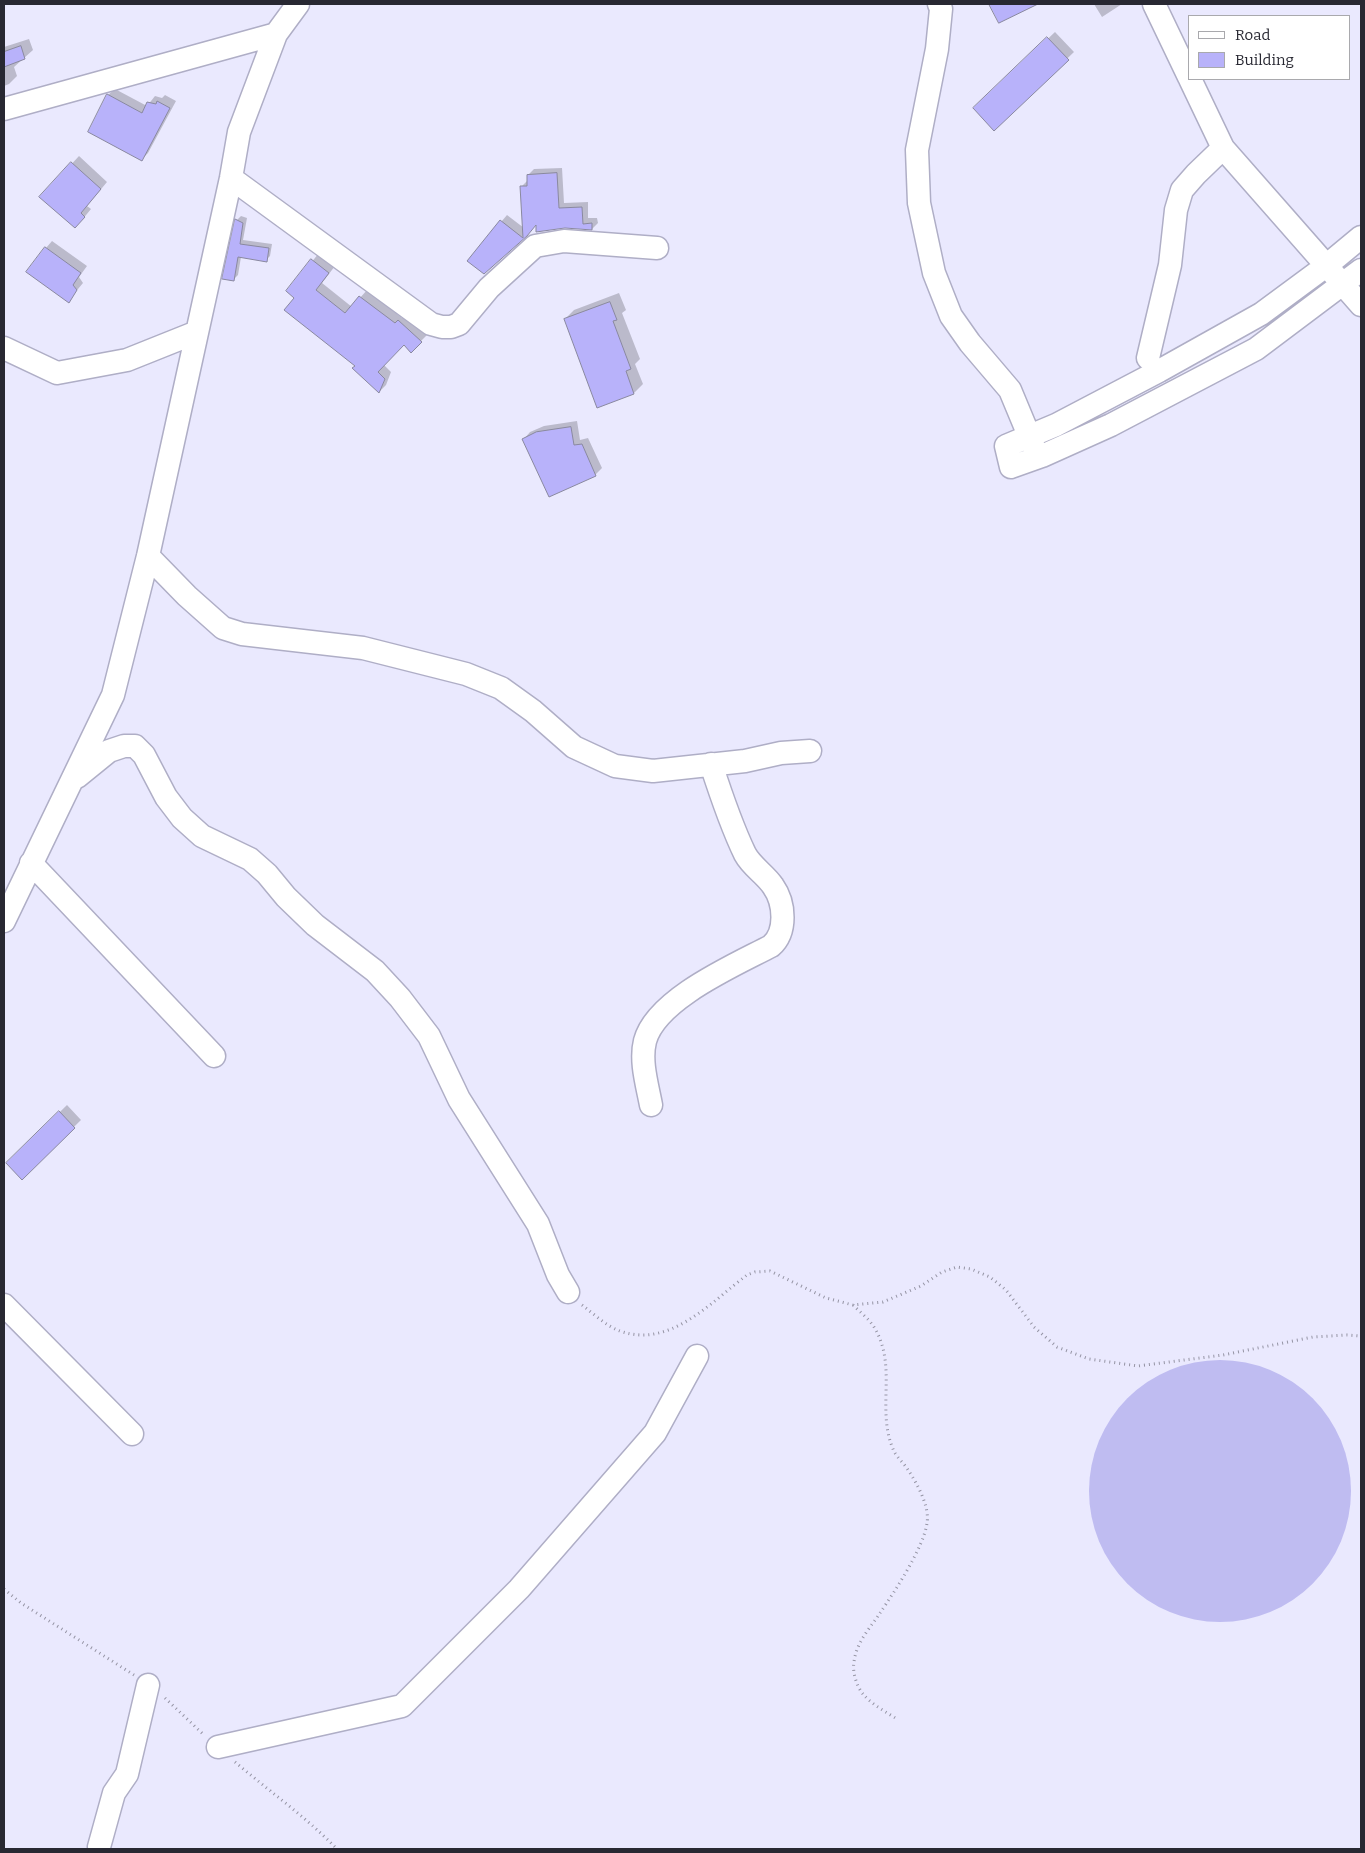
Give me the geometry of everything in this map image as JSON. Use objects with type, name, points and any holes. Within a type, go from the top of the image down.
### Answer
[{"type":"street","points":[[940,4],[937,49],[917,150],[919,203],[934,273],[951,316],[970,343],[1010,390],[1039,457],[1111,425],[1256,349],[1361,270]]},
{"type":"street","points":[[1154,4],[1188,76]]},
{"type":"street","points":[[4,921],[113,695],[148,556],[231,178],[239,132],[276,34],[295,6]]},
{"type":"street","points":[[4,109],[276,34]]},
{"type":"street","points":[[1190,80],[1223,148],[1361,305]]},
{"type":"street","points":[[1148,358],[1170,265],[1176,210],[1182,190],[1223,148]]},
{"type":"street","points":[[231,178],[431,324],[442,327],[451,327],[459,324],[489,288],[535,246],[564,241],[657,248]]},
{"type":"street","points":[[1030,435],[1056,425],[1159,371],[1261,314],[1326,266],[1361,237]]},
{"type":"street","points":[[4,348],[57,373],[126,360],[197,332]]},
{"type":"street","points":[[148,556],[214,621],[231,632],[363,648],[466,674],[501,688],[534,711],[574,747],[615,766],[653,771],[745,761],[781,753],[810,751]]},
{"type":"street","points":[[70,783],[109,751],[124,746],[134,746],[144,755],[166,797],[182,818],[202,836],[250,859],[267,874],[286,897],[315,925],[375,971],[400,998],[428,1036],[458,1099],[538,1224],[558,1275],[568,1292]]},
{"type":"street","points":[[651,1105],[643,1064],[645,1041],[651,1025],[670,1006],[694,987],[771,946],[777,941],[781,932],[783,920],[780,902],[774,888],[751,864],[746,855],[725,807],[711,764]]},
{"type":"street","points":[[31,863],[214,1056]]},
{"type":"street","points":[[4,1305],[132,1434]]},
{"type":"street","points":[[218,1747],[402,1706],[519,1589],[655,1432],[697,1356]]},
{"type":"street","points":[[100,1849],[114,1792],[127,1774],[148,1685]]},
{"type":"path","points":[[568,1292],[609,1325],[619,1331],[637,1335],[661,1332],[678,1326],[755,1272],[770,1271],[826,1298],[854,1305],[883,1302],[921,1286],[942,1272],[957,1267],[970,1269],[990,1277],[1006,1290],[1034,1326],[1057,1347],[1089,1358],[1138,1366],[1223,1354],[1313,1337],[1361,1336]]},
{"type":"path","points":[[854,1305],[874,1326],[883,1346],[887,1370],[886,1433],[894,1452],[908,1469],[923,1497],[928,1521],[922,1543],[882,1610],[861,1640],[854,1663],[856,1682],[863,1695],[896,1719]]},
{"type":"path","points":[[4,1589],[21,1604],[148,1685],[279,1799],[314,1825],[337,1849]]},
{"type":"shaded area","points":[[1207,1360],[1233,1360],[1258,1365],[1282,1375],[1313,1398],[1336,1429],[1346,1453],[1351,1478],[1351,1504],[1346,1529],[1336,1553],[1313,1584],[1282,1607],[1258,1617],[1233,1622],[1207,1622],[1182,1617],[1158,1607],[1127,1584],[1104,1553],[1094,1529],[1089,1504],[1089,1478],[1094,1453],[1104,1429],[1127,1398],[1158,1375],[1182,1365]]},
{"type":"building","points":[[989,4],[1038,4],[999,23]]},
{"type":"building","points":[[1047,37],[1069,60],[994,131],[973,108]]},
{"type":"building","points":[[21,46],[25,59],[4,67],[4,52]]},
{"type":"building","points":[[107,94],[142,113],[147,102],[156,104],[157,101],[170,108],[142,161],[88,132]]},
{"type":"building","points":[[71,162],[101,189],[81,213],[85,217],[75,228],[39,197]]},
{"type":"building","points":[[557,173],[559,208],[582,207],[583,224],[592,223],[592,230],[565,228],[536,232],[536,225],[527,236],[484,274],[467,261],[500,220],[523,238],[520,186],[527,186],[527,175]]},
{"type":"building","points":[[235,219],[243,223],[240,244],[269,248],[267,262],[238,257],[234,281],[222,279]]},
{"type":"building","points":[[45,247],[81,273],[73,285],[77,290],[69,303],[26,272]]},
{"type":"building","points":[[311,259],[329,273],[316,290],[345,313],[359,296],[395,323],[398,320],[422,342],[411,353],[404,345],[378,372],[385,379],[379,393],[352,368],[355,366],[284,310],[294,298],[286,291]]},
{"type":"building","points":[[610,302],[617,320],[613,321],[631,369],[626,371],[634,394],[597,408],[564,319]]},
{"type":"building","points":[[571,427],[574,445],[582,444],[596,476],[549,497],[522,439],[536,432]]},
{"type":"building","points":[[59,1111],[75,1128],[22,1180],[6,1163]]}]
